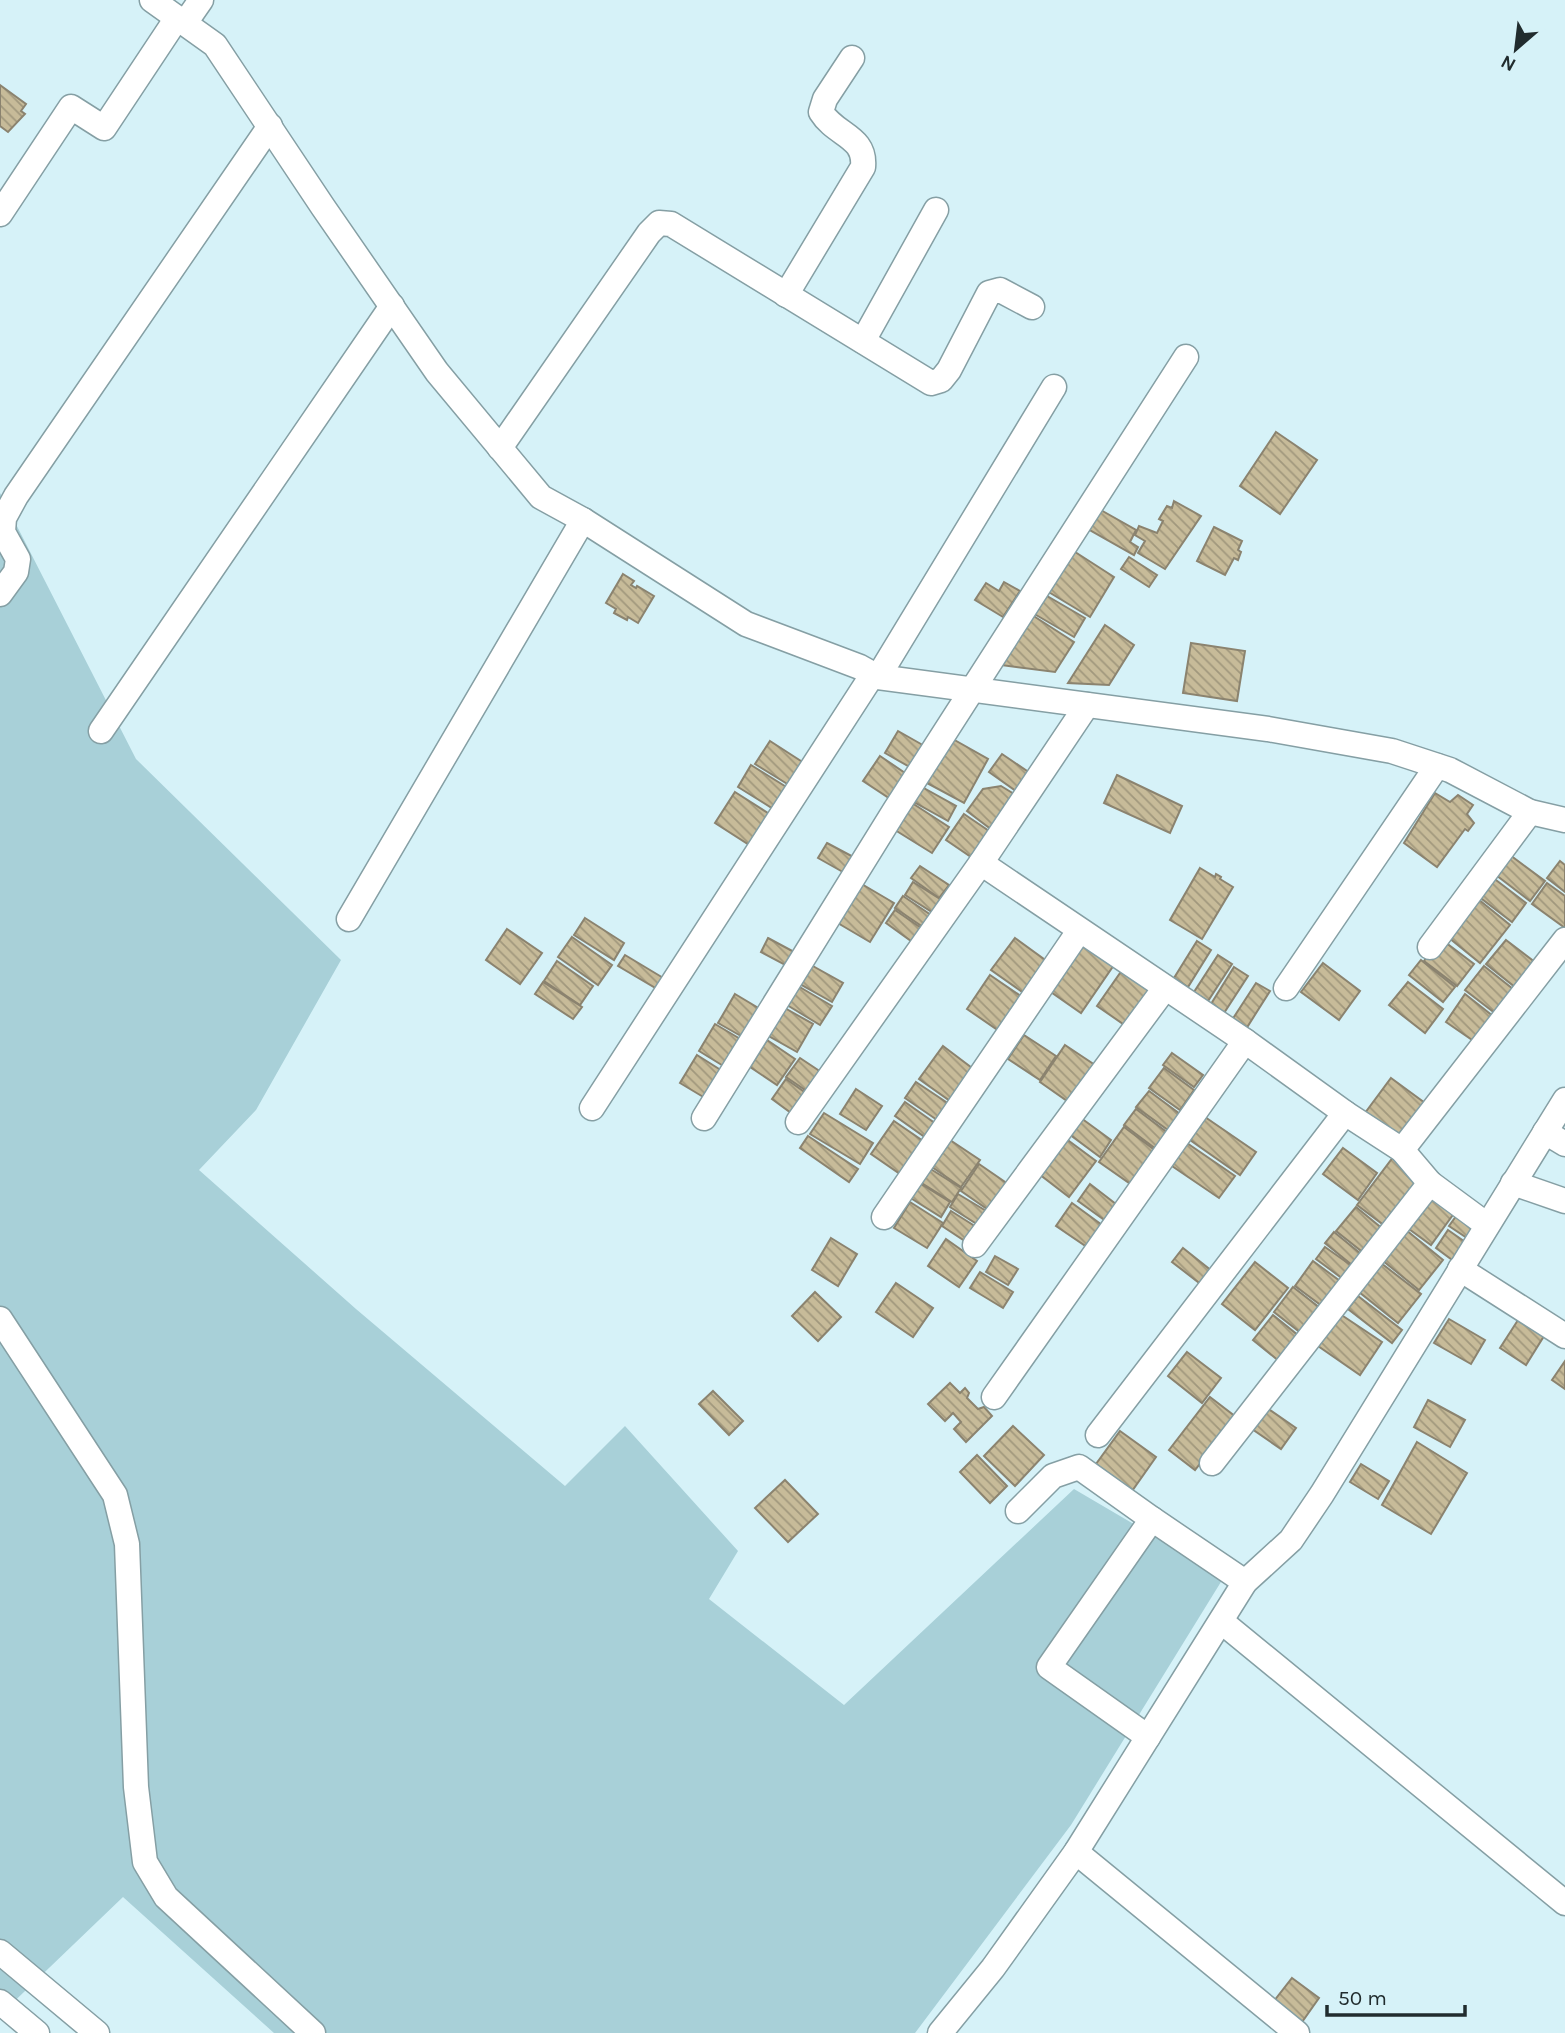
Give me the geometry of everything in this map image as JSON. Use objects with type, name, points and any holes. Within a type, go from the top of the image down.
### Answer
[{"type":"street","points":[[152,0],[215,45],[437,372],[541,497],[583,520],[746,624],[876,676],[1269,729],[1392,751],[1437,766],[1498,793],[1530,812],[1565,820]]},
{"type":"street","points":[[0,214],[71,107],[104,128],[181,21],[201,0]]},
{"type":"street","points":[[786,295],[863,167],[864,153],[859,144],[828,124],[821,113],[825,99],[852,58]]},
{"type":"street","points":[[0,594],[16,572],[18,559],[3,532],[4,518],[16,496],[270,126]]},
{"type":"street","points":[[863,341],[936,210]]},
{"type":"street","points":[[500,448],[649,233],[659,223],[671,224],[932,383],[941,380],[949,370],[989,293],[1000,290],[1032,307]]},
{"type":"street","points":[[102,731],[392,306]]},
{"type":"street","points":[[704,1118],[895,810],[1186,357]]},
{"type":"street","points":[[592,1108],[876,676],[1054,387]]},
{"type":"street","points":[[349,919],[583,520]]},
{"type":"street","points":[[798,1122],[981,863],[1087,705]]},
{"type":"street","points":[[1286,988],[1437,766]]},
{"type":"street","points":[[1430,947],[1530,812]]},
{"type":"street","points":[[981,863],[1402,1150],[1430,1183],[1487,1225]]},
{"type":"street","points":[[884,1217],[1079,931]]},
{"type":"street","points":[[1402,1150],[1565,940]]},
{"type":"street","points":[[975,1245],[1165,988]]},
{"type":"street","points":[[994,1396],[1245,1041]]},
{"type":"street","points":[[951,2029],[1076,1852],[1245,1582],[1291,1540],[1307,1517],[1513,1183],[1555,1138],[1565,1100]]},
{"type":"street","points":[[1098,1435],[1345,1113]]},
{"type":"street","points":[[1212,1463],[1430,1183]]},
{"type":"street","points":[[1513,1183],[1565,1201]]},
{"type":"street","points":[[1460,1269],[1565,1336]]},
{"type":"street","points":[[0,1319],[115,1495],[127,1545],[136,1787],[145,1862],[166,1897],[313,2033]]},
{"type":"street","points":[[1018,1511],[1053,1476],[1079,1468],[1245,1582]]},
{"type":"street","points":[[1148,1737],[1049,1667],[1152,1519]]},
{"type":"street","points":[[1222,1622],[1565,1903]]},
{"type":"street","points":[[1076,1852],[1297,2033]]},
{"type":"street","points":[[0,1952],[97,2033]]},
{"type":"street","points":[[0,2002],[37,2033]]},
{"type":"shaded area","points":[[0,493],[136,759],[341,960],[256,1110],[199,1170],[356,1309],[565,1486],[625,1426],[738,1551],[709,1599],[844,1705],[1074,1489],[1224,1577],[1071,1825],[915,2033],[274,2033],[123,1897],[0,2015]]},
{"type":"building","points":[[0,85],[26,104],[21,111],[25,114],[8,132],[0,126]]},
{"type":"building","points":[[1276,432],[1317,460],[1280,514],[1240,486]]},
{"type":"building","points":[[1174,501],[1201,516],[1165,569],[1138,553],[1145,541],[1135,535],[1139,526],[1157,533],[1163,521],[1159,519],[1167,506],[1172,508]]},
{"type":"building","points":[[1099,509],[1136,530],[1130,542],[1138,547],[1134,555],[1088,529]]},
{"type":"building","points":[[1214,527],[1242,541],[1238,560],[1234,558],[1225,575],[1197,561]]},
{"type":"building","points":[[1072,550],[1114,577],[1090,617],[1047,591]]},
{"type":"building","points":[[1129,557],[1157,575],[1149,587],[1121,569]]},
{"type":"building","points":[[623,574],[634,581],[631,585],[654,596],[638,623],[614,613],[616,609],[606,603]]},
{"type":"building","points":[[1004,582],[1020,591],[1003,617],[975,600],[986,583],[999,591]]},
{"type":"building","points":[[1042,593],[1085,618],[1074,637],[1031,612]]},
{"type":"building","points":[[1032,615],[1074,642],[1055,672],[1001,665]]},
{"type":"building","points":[[1105,625],[1134,645],[1109,685],[1068,683]]},
{"type":"building","points":[[1191,643],[1245,651],[1237,701],[1183,693]]},
{"type":"building","points":[[898,731],[928,748],[915,770],[885,753]]},
{"type":"building","points":[[951,738],[988,759],[964,803],[927,783]]},
{"type":"building","points":[[770,741],[804,763],[789,785],[755,764]]},
{"type":"building","points":[[1002,754],[1033,775],[1020,794],[989,772]]},
{"type":"building","points":[[880,756],[908,775],[892,800],[863,781]]},
{"type":"building","points":[[751,765],[788,788],[775,810],[738,787]]},
{"type":"building","points":[[1117,775],[1182,806],[1170,833],[1104,803]]},
{"type":"building","points":[[1001,786],[1019,797],[996,833],[967,811],[983,789]]},
{"type":"building","points":[[922,787],[956,806],[948,821],[914,802]]},
{"type":"building","points":[[735,792],[771,815],[751,846],[715,823]]},
{"type":"building","points":[[1435,793],[1450,802],[1458,795],[1473,805],[1467,814],[1474,823],[1468,831],[1465,829],[1437,867],[1404,843]]},
{"type":"building","points":[[912,803],[949,827],[932,853],[895,830]]},
{"type":"building","points":[[964,814],[995,835],[977,861],[946,840]]},
{"type":"building","points":[[827,843],[859,860],[850,876],[818,858]]},
{"type":"building","points":[[1510,855],[1545,881],[1530,901],[1496,875]]},
{"type":"building","points":[[1560,861],[1565,865],[1565,892],[1547,878]]},
{"type":"building","points":[[920,866],[949,885],[939,898],[911,878]]},
{"type":"building","points":[[1200,868],[1215,877],[1216,874],[1233,887],[1202,939],[1170,920]]},
{"type":"building","points":[[1492,877],[1526,903],[1512,922],[1478,896]]},
{"type":"building","points":[[913,882],[940,899],[932,912],[905,895]]},
{"type":"building","points":[[860,883],[894,903],[870,942],[836,922]]},
{"type":"building","points":[[1547,883],[1565,896],[1565,928],[1532,904]]},
{"type":"building","points":[[903,896],[931,915],[923,927],[895,908]]},
{"type":"building","points":[[1478,899],[1510,925],[1480,963],[1448,937]]},
{"type":"building","points":[[895,910],[927,932],[918,946],[886,923]]},
{"type":"building","points":[[585,918],[624,943],[614,960],[574,935]]},
{"type":"building","points":[[507,929],[542,953],[520,984],[486,960]]},
{"type":"building","points":[[572,937],[612,965],[598,985],[558,957]]},
{"type":"building","points":[[768,938],[796,953],[789,967],[761,952]]},
{"type":"building","points":[[1015,938],[1048,962],[1025,994],[991,970]]},
{"type":"building","points":[[1441,939],[1474,964],[1457,986],[1424,961]]},
{"type":"building","points":[[1083,940],[1116,962],[1081,1013],[1048,990]]},
{"type":"building","points":[[1506,940],[1540,966],[1520,991],[1486,964]]},
{"type":"building","points":[[1197,941],[1211,950],[1188,987],[1174,978]]},
{"type":"building","points":[[625,955],[665,979],[659,990],[618,966]]},
{"type":"building","points":[[1218,955],[1232,964],[1208,1001],[1194,992]]},
{"type":"building","points":[[1421,960],[1455,987],[1443,1002],[1409,975]]},
{"type":"building","points":[[557,961],[593,986],[580,1005],[544,981]]},
{"type":"building","points":[[1323,963],[1360,991],[1339,1020],[1301,992]]},
{"type":"building","points":[[811,965],[843,983],[832,1002],[800,984]]},
{"type":"building","points":[[1125,966],[1154,987],[1126,1026],[1097,1006]]},
{"type":"building","points":[[1484,966],[1518,993],[1500,1017],[1465,990]]},
{"type":"building","points":[[1234,967],[1248,976],[1224,1013],[1211,1004]]},
{"type":"building","points":[[990,975],[1025,999],[1002,1033],[967,1009]]},
{"type":"building","points":[[543,982],[582,1007],[573,1019],[535,994]]},
{"type":"building","points":[[1408,982],[1443,1009],[1425,1033],[1389,1005]]},
{"type":"building","points":[[1256,983],[1270,991],[1246,1029],[1232,1020]]},
{"type":"building","points":[[798,986],[832,1006],[820,1025],[787,1005]]},
{"type":"building","points":[[735,994],[765,1012],[748,1040],[718,1023]]},
{"type":"building","points":[[1465,994],[1498,1020],[1481,1046],[1446,1022]]},
{"type":"building","points":[[783,1007],[813,1024],[797,1052],[767,1035]]},
{"type":"building","points":[[715,1024],[742,1040],[725,1067],[699,1051]]},
{"type":"building","points":[[1024,1035],[1056,1056],[1040,1080],[1008,1059]]},
{"type":"building","points":[[767,1040],[795,1059],[777,1085],[750,1067]]},
{"type":"building","points":[[1065,1045],[1095,1065],[1070,1103],[1040,1082]]},
{"type":"building","points":[[943,1046],[976,1071],[953,1103],[919,1079]]},
{"type":"building","points":[[1172,1053],[1203,1075],[1194,1087],[1163,1065]]},
{"type":"building","points":[[697,1055],[727,1074],[710,1101],[680,1083]]},
{"type":"building","points":[[800,1058],[827,1076],[814,1096],[786,1077]]},
{"type":"building","points":[[1164,1068],[1194,1090],[1180,1110],[1149,1088]]},
{"type":"building","points":[[1391,1078],[1425,1103],[1399,1138],[1365,1113]]},
{"type":"building","points":[[786,1079],[813,1098],[798,1118],[772,1099]]},
{"type":"building","points":[[916,1082],[952,1106],[940,1122],[905,1098]]},
{"type":"building","points":[[856,1089],[882,1106],[866,1130],[840,1114]]},
{"type":"building","points":[[1149,1091],[1180,1114],[1168,1130],[1136,1107]]},
{"type":"building","points":[[905,1102],[939,1126],[929,1140],[895,1116]]},
{"type":"building","points":[[1136,1109],[1168,1133],[1156,1149],[1124,1125]]},
{"type":"building","points":[[824,1113],[873,1143],[860,1164],[810,1134]]},
{"type":"building","points":[[1205,1117],[1256,1152],[1240,1175],[1190,1140]]},
{"type":"building","points":[[1081,1118],[1111,1140],[1100,1157],[1069,1134]]},
{"type":"building","points":[[894,1121],[926,1143],[903,1176],[871,1154]]},
{"type":"building","points":[[1124,1127],[1156,1151],[1132,1185],[1099,1162]]},
{"type":"building","points":[[808,1136],[858,1169],[849,1182],[800,1148]]},
{"type":"building","points":[[1065,1138],[1096,1161],[1069,1197],[1039,1174]]},
{"type":"building","points":[[950,1140],[980,1160],[961,1187],[932,1167]]},
{"type":"building","points":[[1184,1141],[1235,1176],[1219,1198],[1169,1164]]},
{"type":"building","points":[[1343,1148],[1377,1173],[1358,1200],[1323,1174]]},
{"type":"building","points":[[1394,1156],[1422,1177],[1385,1226],[1357,1205]]},
{"type":"building","points":[[979,1164],[1008,1184],[990,1211],[961,1191]]},
{"type":"building","points":[[929,1168],[961,1188],[952,1202],[920,1182]]},
{"type":"building","points":[[918,1182],[950,1202],[941,1217],[909,1197]]},
{"type":"building","points":[[1090,1184],[1121,1208],[1110,1224],[1078,1201]]},
{"type":"building","points":[[958,1194],[988,1212],[980,1226],[950,1207]]},
{"type":"building","points":[[1433,1196],[1455,1212],[1431,1245],[1409,1229]]},
{"type":"building","points":[[910,1202],[943,1223],[927,1248],[894,1228]]},
{"type":"building","points":[[1072,1203],[1102,1225],[1087,1247],[1056,1226]]},
{"type":"building","points":[[1356,1207],[1384,1230],[1365,1254],[1336,1231]]},
{"type":"building","points":[[951,1211],[981,1230],[971,1245],[942,1226]]},
{"type":"building","points":[[1459,1212],[1481,1226],[1467,1238],[1449,1226]]},
{"type":"building","points":[[1406,1230],[1443,1260],[1419,1290],[1382,1260]]},
{"type":"building","points":[[1448,1230],[1468,1244],[1455,1262],[1436,1248]]},
{"type":"building","points":[[1334,1232],[1361,1254],[1352,1265],[1325,1243]]},
{"type":"building","points":[[831,1238],[857,1254],[838,1286],[812,1270]]},
{"type":"building","points":[[946,1239],[977,1261],[959,1287],[928,1266]]},
{"type":"building","points":[[1325,1247],[1352,1266],[1343,1279],[1316,1259]]},
{"type":"building","points":[[1183,1248],[1217,1275],[1207,1289],[1172,1262]]},
{"type":"building","points":[[995,1256],[1018,1269],[1008,1285],[986,1272]]},
{"type":"building","points":[[1313,1261],[1340,1281],[1322,1306],[1295,1286]]},
{"type":"building","points":[[1255,1262],[1288,1288],[1255,1330],[1222,1304]]},
{"type":"building","points":[[1381,1263],[1421,1294],[1398,1323],[1359,1292]]},
{"type":"building","points":[[980,1272],[1013,1292],[1003,1308],[970,1288]]},
{"type":"building","points":[[896,1283],[933,1308],[913,1337],[876,1312]]},
{"type":"building","points":[[1293,1287],[1320,1308],[1301,1333],[1274,1312]]},
{"type":"building","points":[[815,1292],[841,1317],[818,1341],[792,1316]]},
{"type":"building","points":[[1358,1296],[1402,1330],[1392,1343],[1348,1309]]},
{"type":"building","points":[[1340,1314],[1382,1342],[1360,1375],[1318,1346]]},
{"type":"building","points":[[1273,1315],[1299,1336],[1279,1361],[1253,1340]]},
{"type":"building","points":[[1449,1319],[1485,1340],[1471,1364],[1434,1343]]},
{"type":"building","points":[[1518,1320],[1544,1336],[1526,1365],[1500,1348]]},
{"type":"building","points":[[1187,1352],[1221,1378],[1202,1403],[1168,1376]]},
{"type":"building","points":[[1565,1361],[1565,1389],[1552,1380]]},
{"type":"building","points":[[950,1383],[960,1393],[965,1388],[969,1393],[967,1398],[978,1409],[984,1407],[992,1416],[966,1442],[954,1429],[961,1422],[953,1413],[945,1421],[928,1404]]},
{"type":"building","points":[[713,1391],[743,1421],[729,1435],[699,1404]]},
{"type":"building","points":[[1210,1397],[1236,1417],[1195,1470],[1169,1450]]},
{"type":"building","points":[[1428,1400],[1465,1420],[1450,1447],[1414,1427]]},
{"type":"building","points":[[1267,1408],[1296,1428],[1281,1449],[1252,1429]]},
{"type":"building","points":[[1013,1426],[1044,1455],[1015,1486],[984,1456]]},
{"type":"building","points":[[1120,1431],[1156,1457],[1132,1491],[1096,1464]]},
{"type":"building","points":[[1417,1442],[1467,1473],[1431,1534],[1382,1505]]},
{"type":"building","points":[[977,1455],[1007,1486],[990,1503],[960,1472]]},
{"type":"building","points":[[1361,1464],[1389,1481],[1378,1499],[1350,1482]]},
{"type":"building","points":[[785,1480],[818,1514],[788,1542],[755,1508]]},
{"type":"building","points":[[1292,1978],[1319,1998],[1302,2022],[1274,2001]]}]
